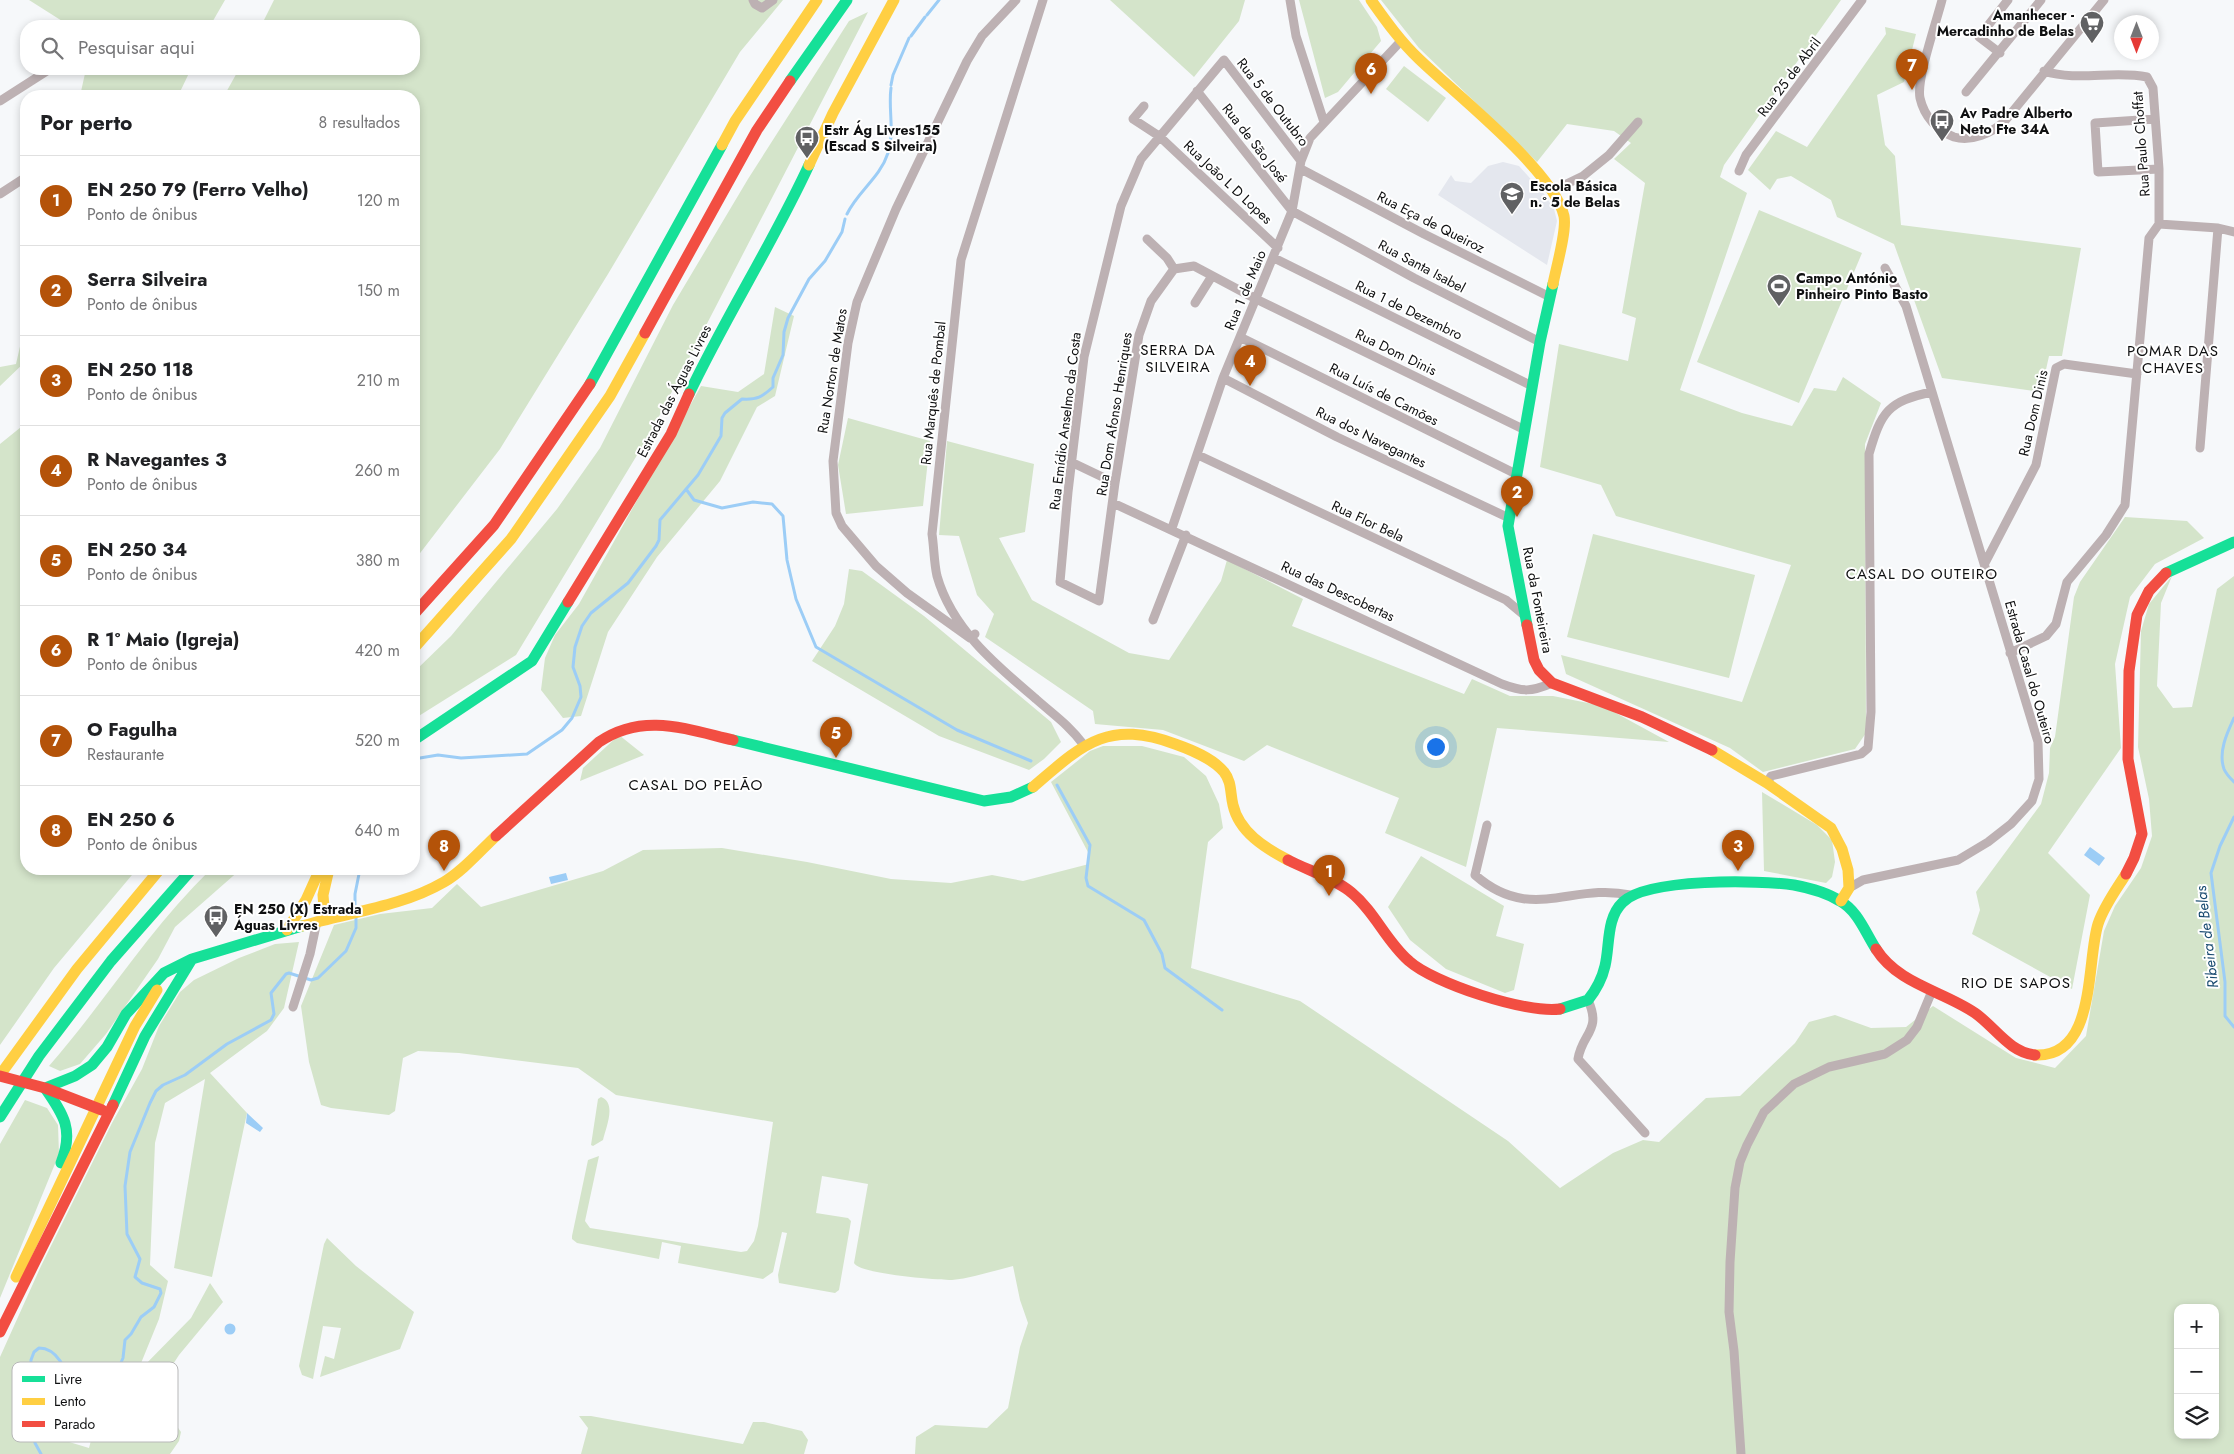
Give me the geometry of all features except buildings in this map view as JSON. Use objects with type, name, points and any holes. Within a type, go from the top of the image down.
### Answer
[{"type":"main road","points":[[420,607],[494,526],[588,387],[735,121],[817,0]]},
{"type":"main road","points":[[420,641],[512,539],[610,396],[757,130],[836,13],[847,0]]},
{"type":"main road","name":"Estrada das Águas Livres","points":[[420,736],[532,661],[671,434],[711,348],[795,196],[834,113],[894,0]]},
{"type":"main road","name":"Rua da Fonteireira","points":[[1371,0],[1401,42],[1466,100],[1529,163],[1552,192],[1564,217],[1565,225],[1540,342],[1508,526],[1524,615],[1534,660],[1539,670],[1552,683],[1682,735],[1714,751],[1768,783],[1831,828],[1842,849],[1848,870],[1849,888]]},
{"type":"main road","points":[[45,1088],[75,1076],[92,1065],[107,1047],[126,1014],[164,973],[192,959],[318,921],[365,910],[415,895],[446,881],[599,742],[613,732],[638,724],[670,724],[984,801],[1005,800],[1026,792],[1083,744],[1096,738],[1117,734],[1145,735],[1174,743],[1216,764],[1229,779],[1234,806],[1242,824],[1256,840],[1294,863],[1351,892],[1410,962],[1431,974],[1475,991],[1531,1008],[1551,1010],[1567,1008],[1588,1000],[1601,978],[1607,956],[1611,917],[1630,895],[1660,886],[1725,883],[1785,884],[1829,895],[1841,900],[1850,909],[1883,960],[1907,978],[1958,1002],[2025,1053],[2050,1054],[2067,1044],[2081,1024],[2093,946],[2099,922],[2114,891],[2135,858],[2142,834],[2128,759],[2127,734],[2129,671],[2137,614],[2148,591],[2164,574],[2234,542]]},
{"type":"main road","points":[[110,1113],[45,1088],[0,1075],[20,1044],[94,946],[155,875]]},
{"type":"main road","points":[[0,1117],[39,1056],[111,961],[187,875]]},
{"type":"main road","points":[[287,930],[306,900],[317,875]]},
{"type":"main road","points":[[318,921],[328,875]]},
{"type":"main road","points":[[1841,900],[1849,888]]},
{"type":"main road","points":[[306,900],[318,921]]},
{"type":"main road","points":[[16,1277],[135,1026],[162,983],[192,959]]},
{"type":"main road","points":[[0,1332],[110,1113],[145,1036],[192,959]]},
{"type":"main road","points":[[0,1327],[37,1218],[67,1150],[69,1132],[60,1110],[45,1088]]},
{"type":"street","points":[[753,0],[755,4],[762,8],[773,0]]},
{"type":"street","name":"Rua Norton de Matos","points":[[972,636],[907,592],[876,566],[842,526],[836,512],[833,461],[848,343],[857,302],[896,209],[967,61],[982,36],[1016,0]]},
{"type":"street","name":"Rua Marquês de Pombal","points":[[1043,0],[1017,95],[991,175],[970,228],[961,260],[936,539],[938,576],[954,613],[1007,674],[1070,726],[1083,744]]},
{"type":"street","points":[[1290,0],[1296,36],[1324,122]]},
{"type":"street","name":"Rua 25 de Abril","points":[[1739,171],[1746,155],[1862,0]]},
{"type":"street","points":[[1942,0],[1922,72],[1920,98],[1932,123],[1945,133],[1968,139],[1995,130],[2104,0]]},
{"type":"street","points":[[2000,53],[1980,37],[2008,0]]},
{"type":"street","points":[[1966,92],[2000,53],[2041,0]]},
{"type":"street","name":"Rua 1 de Maio","points":[[1172,528],[1223,378],[1292,211],[1301,165],[1310,138],[1401,42]]},
{"type":"street","name":"Rua Emídio Anselmo da Costa","points":[[1099,601],[1060,582],[1071,462],[1084,357],[1093,317],[1121,206],[1138,157],[1159,136],[1224,60]]},
{"type":"street","name":"Rua 5 de Outubro","points":[[1224,60],[1301,165]]},
{"type":"street","name":"Rua Paulo Choffat","points":[[2044,71],[2061,77],[2132,74],[2147,77],[2153,88],[2159,169],[2158,224]]},
{"type":"street","points":[[0,101],[41,75]]},
{"type":"street","name":"Rua de São José","points":[[1197,91],[1292,211]]},
{"type":"street","name":"Rua João L D Lopes","points":[[1144,106],[1133,119],[1159,136],[1278,248]]},
{"type":"street","points":[[2155,119],[2095,123],[2098,172],[2159,169]]},
{"type":"street","points":[[1552,192],[1583,176],[1609,155],[1638,122]]},
{"type":"street","name":"Rua Eça de Queiroz","points":[[1301,165],[1424,234],[1550,297]]},
{"type":"street","points":[[0,194],[20,181]]},
{"type":"street","name":"Rua Santa Isabel","points":[[1292,211],[1414,278],[1540,342]]},
{"type":"street","points":[[2010,653],[2046,636],[2056,624],[2067,582],[2106,535],[2125,505],[2149,238],[2158,224],[2218,228],[2234,232]]},
{"type":"street","points":[[970,228],[980,231]]},
{"type":"street","points":[[2200,448],[2218,228]]},
{"type":"street","points":[[1147,239],[1168,258],[1174,269],[1194,266],[1256,299]]},
{"type":"street","name":"Rua 1 de Dezembro","points":[[1274,258],[1532,386]]},
{"type":"street","name":"Estrada Casal do Outeiro","points":[[1849,888],[1863,880],[1958,860],[1988,842],[2011,824],[2032,801],[2040,779],[2038,742],[2010,653],[1985,563],[1906,306],[1885,268]]},
{"type":"street","name":"Rua Dom Afonso Henriques","points":[[1099,601],[1138,335],[1151,301],[1174,269]]},
{"type":"street","points":[[1195,303],[1212,276]]},
{"type":"street","name":"Rua Dom Dinis","points":[[1256,299],[1525,430]]},
{"type":"street","name":"Rua Luís de Camões","points":[[1240,337],[1516,474]]},
{"type":"street","name":"Rua Dom Dinis","points":[[1985,563],[2036,465],[2056,368],[2064,364],[2137,374]]},
{"type":"street","name":"Rua dos Navegantes","points":[[1223,378],[1336,437],[1509,518]]},
{"type":"street","points":[[1768,783],[1771,776],[1861,754],[1868,748],[1872,712],[1869,454],[1877,427],[1892,407],[1907,397],[1932,392]]},
{"type":"street","name":"Rua Flor Bela","points":[[1198,455],[1506,600],[1524,615]]},
{"type":"street","points":[[1071,462],[1115,483]]},
{"type":"street","name":"Rua das Descobertas","points":[[1113,503],[1172,528],[1502,684],[1520,691],[1537,689],[1552,683]]},
{"type":"street","points":[[1153,620],[1186,535]]},
{"type":"street","points":[[1488,825],[1475,875],[1484,883],[1519,899],[1535,900],[1612,891],[1630,895]]},
{"type":"street","points":[[293,1007],[318,921]]},
{"type":"street","points":[[1741,1454],[1734,1351],[1729,1312],[1735,1188],[1740,1162],[1747,1145],[1764,1112],[1794,1084],[1829,1067],[1885,1054],[1907,1040],[1917,1027],[1932,991]]},
{"type":"street","points":[[1588,1000],[1594,1012],[1592,1030],[1579,1051],[1578,1058],[1645,1134]]},
{"type":"shaded area","name":"Escola Básica n.º 5 de Belas","points":[[1503,162],[1519,166],[1544,194],[1554,209],[1557,221],[1547,265],[1438,195],[1451,175],[1455,181],[1471,183],[1488,166]]},
{"type":"green space","points":[[29,0],[225,0],[213,20],[61,20]]},
{"type":"green space","points":[[274,0],[783,0],[740,52],[608,274],[500,449],[420,553],[420,90],[227,90],[236,75],[420,75],[420,20],[264,20]]},
{"type":"green space","points":[[1110,0],[1245,0],[1239,21],[1194,77]]},
{"type":"green space","points":[[1299,0],[1359,0],[1377,27],[1381,41],[1338,92],[1325,98]]},
{"type":"green space","points":[[1381,0],[1841,0],[1724,165],[1720,177],[1747,193],[1680,390],[1742,413],[1792,426],[1814,388],[1836,391],[1843,377],[1881,403],[1865,444],[1866,733],[1855,749],[1763,772],[1730,748],[1566,674],[1561,655],[1742,702],[1791,565],[1616,516],[1601,485],[1540,467],[1559,344],[1628,361],[1636,318],[1622,313],[1645,183],[1614,159],[1631,143],[1614,131],[1567,124],[1537,162],[1419,48]]},
{"type":"green space","points":[[868,12],[651,432],[516,655],[420,715],[420,666],[451,636],[557,509],[600,448],[673,305],[748,179],[849,21]]},
{"type":"green space","points":[[1885,27],[1916,34],[1904,82],[1877,95],[1885,145],[1895,156],[1901,225],[2081,248],[2062,356],[2049,356],[2041,392],[1942,378],[1894,244],[1837,217],[1831,200],[1791,176],[1777,179],[1770,190],[1748,170],[1776,131],[1807,147],[1886,34]]},
{"type":"green space","points":[[1404,66],[1446,98],[1428,122],[1386,89]]},
{"type":"green space","points":[[85,75],[188,75],[181,90],[81,90]]},
{"type":"green space","name":"Campo António Pinheiro Pinto Basto","points":[[1759,210],[1862,253],[1799,403],[1697,362]]},
{"type":"green space","points":[[775,307],[794,316],[775,396],[757,407],[720,481],[657,557],[608,632],[581,716],[563,718],[541,690],[545,658],[555,635],[579,604],[701,386],[738,392],[764,374]]},
{"type":"green space","points":[[20,346],[20,367],[0,386],[0,367],[16,364]]},
{"type":"green space","points":[[848,418],[930,441],[923,506],[846,514],[838,465]]},
{"type":"green space","points":[[20,428],[20,875],[132,875],[54,968],[0,1045],[0,444]]},
{"type":"green space","points":[[947,441],[1034,464],[1025,532],[999,538],[1032,600],[1129,653],[1169,660],[1221,581],[1227,560],[1303,599],[1292,626],[1464,694],[1472,679],[1510,696],[1553,696],[1603,706],[1669,742],[1497,728],[1466,867],[1385,833],[1399,798],[1267,745],[1244,761],[1163,730],[1095,724],[1093,711],[985,637],[994,614],[977,595],[959,536],[939,535]]},
{"type":"green space","points":[[2125,517],[2187,521],[2204,538],[2155,564],[2130,597],[2115,664],[2121,748],[2048,853],[2090,895],[2072,989],[1972,934],[1980,910],[1976,892],[2041,804],[2049,773],[2050,748],[2055,737],[2074,597],[2080,582]]},
{"type":"green space","points":[[1593,534],[1755,575],[1729,678],[1567,637]]},
{"type":"green space","points":[[849,569],[862,571],[924,616],[1051,722],[1061,742],[1044,759],[1029,770],[939,736],[812,661],[835,626],[844,604]]},
{"type":"green space","points":[[2172,576],[2161,603],[2157,686],[2173,708],[2192,707],[2217,589],[2234,576],[2234,1454],[915,1454],[916,1437],[935,1425],[987,1428],[1008,1408],[1020,1347],[1028,1323],[1020,1300],[1013,1266],[952,1280],[899,1276],[859,1267],[854,1263],[868,1184],[822,1176],[816,1213],[848,1218],[851,1221],[839,1290],[835,1293],[779,1283],[778,1275],[787,1233],[782,1232],[773,1272],[763,1279],[678,1263],[681,1246],[662,1242],[659,1259],[577,1243],[572,1239],[572,1236],[588,1160],[599,1156],[585,1221],[590,1228],[741,1252],[747,1251],[754,1241],[758,1226],[773,1122],[616,1095],[578,1068],[459,1053],[418,1051],[403,1058],[395,1111],[389,1115],[331,1108],[321,1105],[309,1062],[301,1006],[334,925],[380,914],[432,908],[457,884],[481,907],[603,871],[643,850],[722,848],[807,862],[891,879],[951,883],[992,875],[1023,881],[1089,864],[1089,854],[1051,782],[1090,751],[1103,746],[1142,746],[1184,757],[1206,776],[1219,804],[1223,828],[1208,842],[1191,968],[1300,1001],[1508,1141],[1560,1188],[1613,1153],[1643,1140],[1659,1142],[1706,1098],[1740,1096],[1795,1043],[1809,1022],[1835,1015],[1871,1028],[1906,1027],[1933,1006],[2016,1058],[2055,1068],[2086,1036],[2104,931],[2115,906],[2141,868],[2152,836],[2149,799],[2138,747],[2141,631],[2149,604]]},
{"type":"green space","points":[[619,735],[644,755],[580,781],[583,768]]},
{"type":"green space","points":[[1762,792],[1817,825],[1832,840],[1835,862],[1832,877],[1826,883],[1764,871]]},
{"type":"green space","points":[[1421,856],[1504,906],[1496,936],[1524,944],[1514,990],[1505,993],[1446,969],[1410,940],[1388,907]]},
{"type":"green space","points":[[205,875],[234,875],[175,927],[158,959],[106,1034],[80,1064],[60,1071],[49,1066],[70,1042],[148,940]]},
{"type":"green space","points":[[299,942],[284,1008],[267,1031],[210,1073],[247,1113],[212,1277],[174,1268],[205,1079],[165,1103],[155,1143],[150,1265],[168,1281],[159,1319],[141,1362],[12,1362],[12,1442],[69,1442],[89,1448],[91,1442],[178,1442],[178,1428],[181,1432],[179,1441],[170,1454],[0,1454],[0,1357],[41,1266],[112,1123],[142,1069],[159,1026],[180,992],[194,980],[239,958],[275,944]]},
{"type":"green space","points":[[601,1097],[608,1104],[609,1116],[603,1140],[593,1146],[591,1145],[598,1099]]},
{"type":"green space","points":[[25,1100],[47,1108],[58,1125],[59,1154],[0,1298],[0,1144]]},
{"type":"green space","points":[[327,1238],[356,1266],[414,1312],[400,1349],[320,1377],[325,1356],[334,1359],[341,1328],[323,1326],[313,1379],[302,1375],[299,1366],[324,1244]]},
{"type":"green space","points":[[210,1283],[223,1302],[174,1362],[148,1362],[191,1318]]},
{"type":"green space","points":[[579,1416],[591,1416],[743,1444],[753,1422],[764,1422],[802,1431],[808,1440],[804,1454],[581,1454],[588,1428]]},
{"type":"water","points":[[2090,847],[2105,858],[2099,866],[2084,855]]},
{"type":"water","points":[[566,873],[568,880],[551,884],[549,877]]},
{"type":"water","points":[[247,1113],[263,1128],[260,1132],[246,1123]]},
{"type":"water","points":[[230,1323],[236,1329],[230,1335],[224,1329]]},
{"type":"waterway","points":[[927,15],[939,0]]},
{"type":"waterway","points":[[911,36],[925,17]]},
{"type":"waterway","points":[[891,85],[893,75],[909,38]]},
{"type":"waterway","points":[[847,214],[857,198],[880,170],[888,153],[891,137],[891,88]]},
{"type":"waterway","points":[[420,758],[438,755],[461,758],[527,754],[562,730],[572,718],[581,697],[580,686],[573,667],[575,647],[582,626],[591,613],[628,583],[656,546],[659,540],[660,520],[698,475],[721,436],[722,418],[725,413],[742,399],[759,397],[773,387],[773,378],[783,355],[784,332],[788,318],[809,279],[825,261],[842,232],[845,219]]},
{"type":"waterway","points":[[686,489],[694,500],[722,508],[753,502],[772,504],[783,516],[787,560],[796,599],[816,647],[957,730],[1031,761]]},
{"type":"waterway","name":"Ribeira de Belas","points":[[2234,718],[2224,743],[2222,756],[2224,769],[2234,782]]},
{"type":"waterway","points":[[1057,785],[1090,845],[1086,878],[1088,886],[1144,920],[1162,954],[1165,968],[1222,1010]]},
{"type":"waterway","name":"Ribeira de Belas","points":[[2234,817],[2220,846],[2211,873],[2225,982],[2225,1016],[2234,1027]]},
{"type":"waterway","points":[[355,909],[355,894],[359,875]]},
{"type":"waterway","points":[[121,1362],[125,1340],[141,1317],[154,1307],[161,1293],[160,1289],[142,1283],[135,1277],[140,1259],[127,1234],[125,1186],[130,1152],[156,1091],[163,1085],[185,1075],[227,1044],[271,1020],[274,1014],[271,993],[286,974],[289,973],[311,980],[318,978],[346,951],[356,928],[356,915]]},
{"type":"waterway","points":[[31,1362],[34,1352],[39,1348],[52,1352],[60,1362]]},
{"type":"waterway","points":[[35,1442],[41,1454]]},
{"type":"traffic: fast","points":[[790,81],[847,0]]},
{"type":"traffic: fast","points":[[590,384],[722,145]]},
{"type":"traffic: fast","points":[[689,394],[809,165]]},
{"type":"traffic: fast","points":[[1527,625],[1508,526],[1540,342],[1553,284]]},
{"type":"traffic: fast","points":[[2166,573],[2234,542]]},
{"type":"traffic: fast","points":[[420,736],[532,661],[568,602]]},
{"type":"traffic: fast","points":[[733,740],[984,801],[1011,797],[1033,787]]},
{"type":"traffic: fast","points":[[0,1117],[39,1056],[111,961],[187,875]]},
{"type":"traffic: fast","points":[[1560,1009],[1588,1000],[1596,988],[1604,971],[1611,924],[1618,908],[1623,902],[1636,894],[1655,889],[1678,885],[1731,882],[1778,883],[1812,889],[1829,895],[1852,910],[1876,949]]},
{"type":"traffic: fast","points":[[45,1088],[75,1076],[92,1065],[107,1047],[126,1014],[164,973],[192,959],[302,926]]},
{"type":"traffic: fast","points":[[113,1105],[145,1036],[192,959]]},
{"type":"traffic: fast","points":[[45,1088],[62,1115],[67,1132],[67,1141],[61,1163]]},
{"type":"traffic: slow","points":[[722,145],[735,121],[817,0]]},
{"type":"traffic: slow","points":[[809,165],[833,113],[894,0]]},
{"type":"traffic: slow","points":[[1371,0],[1412,52],[1501,133],[1542,177],[1556,198],[1565,223],[1553,284]]},
{"type":"traffic: slow","points":[[420,641],[511,539],[610,396],[645,333]]},
{"type":"traffic: slow","points":[[1033,787],[1066,759],[1097,740],[1131,734],[1151,737],[1195,752],[1219,767],[1228,780],[1236,815],[1241,823],[1254,838],[1288,860]]},
{"type":"traffic: slow","points":[[1712,750],[1767,783],[1831,828],[1842,849],[1848,870],[1849,888],[1841,901]]},
{"type":"traffic: slow","points":[[302,926],[393,903],[427,890],[458,873],[496,836]]},
{"type":"traffic: slow","points":[[2035,1055],[2055,1052],[2069,1041],[2079,1025],[2085,1005],[2098,924],[2107,904],[2126,874]]},
{"type":"traffic: slow","points":[[0,1075],[77,969],[155,875]]},
{"type":"traffic: slow","points":[[287,930],[306,900],[317,875]]},
{"type":"traffic: slow","points":[[325,919],[323,895],[328,875]]},
{"type":"traffic: slow","points":[[16,1277],[135,1026],[157,990]]},
{"type":"traffic: jam","points":[[645,333],[757,130],[790,81]]},
{"type":"traffic: jam","points":[[420,607],[494,525],[590,384]]},
{"type":"traffic: jam","points":[[568,602],[671,434],[689,394]]},
{"type":"traffic: jam","points":[[2126,874],[2142,834],[2128,759],[2129,671],[2137,615],[2149,591],[2166,573]]},
{"type":"traffic: jam","points":[[1527,625],[1534,660],[1539,670],[1552,683],[1642,717],[1712,750]]},
{"type":"traffic: jam","points":[[496,836],[599,742],[615,733],[632,727],[648,725],[665,726],[698,731],[733,740]]},
{"type":"traffic: jam","points":[[1288,860],[1330,879],[1352,893],[1401,953],[1421,970],[1459,987],[1504,1002],[1526,1007],[1560,1009]]},
{"type":"traffic: jam","points":[[1876,949],[1896,971],[1962,1005],[1975,1013],[2017,1049],[2035,1055]]},
{"type":"traffic: jam","points":[[0,1076],[45,1088],[102,1110]]},
{"type":"traffic: jam","points":[[0,1332],[113,1105]]},
{"type":"place","name":"Amanhecer - Mercadinho de Belas","points":[[2092,44]]},
{"type":"place","name":"O Fagulha","points":[[1912,90]]},
{"type":"place","name":"R 1º Maio (Igreja)","points":[[1371,94]]},
{"type":"place","name":"Av Padre Alberto Neto Fte 34A","points":[[1942,142]]},
{"type":"place","name":"Estr Ág Livres155 (Escad S Silveira)","points":[[807,159]]},
{"type":"place","name":"Escola Básica n.º 5 de Belas","points":[[1512,215]]},
{"type":"place","name":"Campo António Pinheiro Pinto Basto","points":[[1779,307]]},
{"type":"place","name":"R Navegantes 3","points":[[1250,386]]},
{"type":"place","name":"Serra Silveira","points":[[1517,517]]},
{"type":"place","name":"EN 250 34","points":[[836,758]]},
{"type":"place","name":"EN 250 6","points":[[444,871]]},
{"type":"place","name":"EN 250 118","points":[[1738,871]]},
{"type":"place","name":"EN 250 79 (Ferro Velho)","points":[[1329,896]]},
{"type":"place","name":"EN 250 (X) Estrada Águas Livres","points":[[216,938]]},
{"type":"district","name":"SERRA DA SILVEIRA","points":[[1178,358]]},
{"type":"district","name":"POMAR DAS CHAVES","points":[[2173,360]]},
{"type":"district","name":"CASAL DO OUTEIRO","points":[[1922,574]]},
{"type":"district","name":"CASAL DO PELÃO","points":[[696,785]]},
{"type":"district","name":"RIO DE SAPOS","points":[[2016,983]]}]
